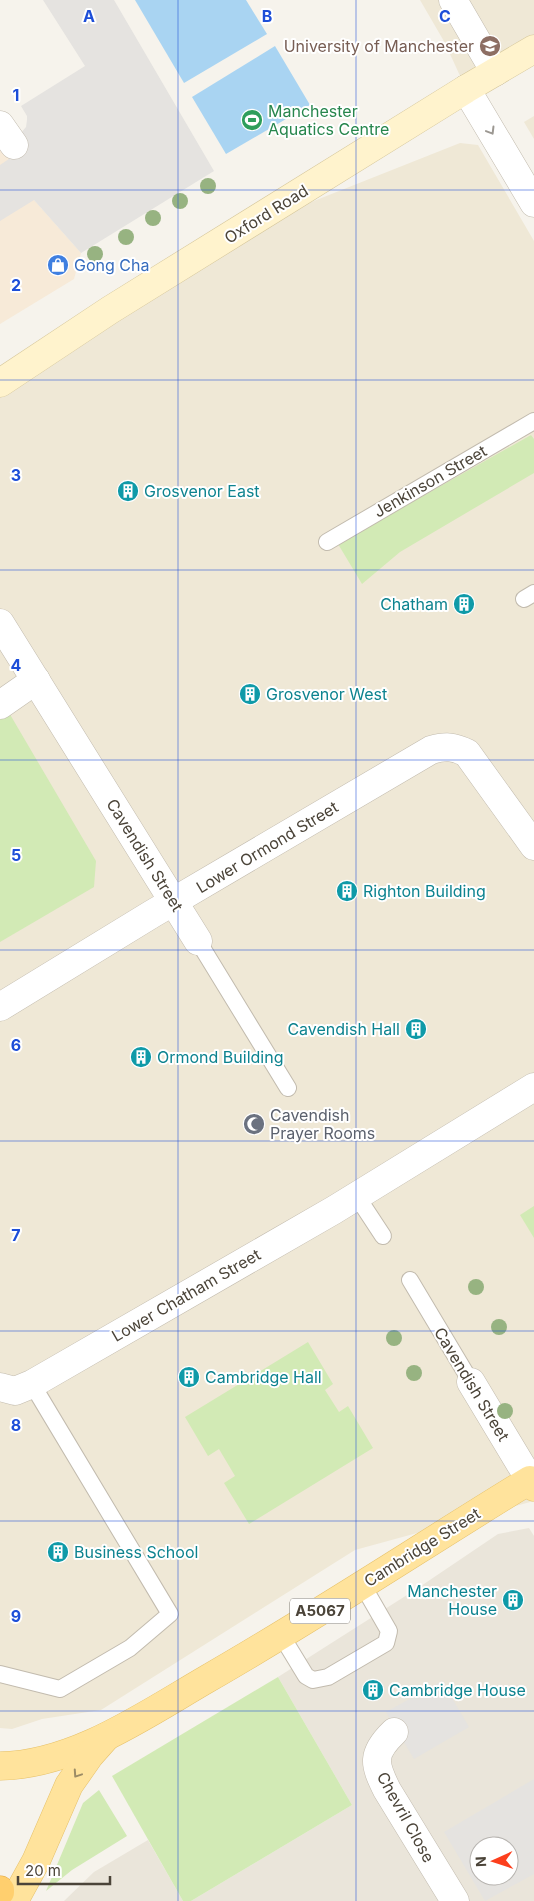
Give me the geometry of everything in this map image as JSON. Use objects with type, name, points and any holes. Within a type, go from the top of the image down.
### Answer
[{"type":"main road","name":"Oxford Road","points":[[0,383],[110,310],[466,89],[534,49]]},
{"type":"main road","name":"Cambridge Street","points":[[0,1766],[18,1766],[55,1756],[107,1736],[281,1635],[362,1584],[533,1482]]},
{"type":"main road","name":"Cambridge Street","points":[[14,1901],[36,1861],[69,1785],[90,1755],[107,1736]]},
{"type":"street","points":[[452,0],[495,72]]},
{"type":"street","points":[[466,89],[534,203]]},
{"type":"street","name":"Cavendish Street","points":[[0,623],[198,941]]},
{"type":"street","points":[[0,706],[36,680]]},
{"type":"street","name":"Lower Ormond Street","points":[[0,1008],[174,902],[431,750],[444,746],[456,747],[467,753],[534,846]]},
{"type":"street","name":"Lower Chatham Street","points":[[16,1388],[334,1210],[534,1087]]},
{"type":"street","name":"Cavendish Street","points":[[471,1382],[533,1482]]},
{"type":"street","name":"Chevril Close","points":[[394,1732],[382,1743],[377,1757],[378,1772],[387,1790],[456,1901]]},
{"type":"lane","name":"Jenkinson Street","points":[[327,542],[534,421]]},
{"type":"lane","name":"Cavendish Street","points":[[198,941],[288,1088]]},
{"type":"lane","points":[[356,1195],[383,1236]]},
{"type":"lane","name":"Cavendish Street","points":[[410,1280],[471,1382]]},
{"type":"lane","points":[[0,1674],[60,1689],[130,1648],[170,1614],[16,1388]]},
{"type":"lane","points":[[281,1635],[306,1676],[313,1680],[328,1677],[386,1643],[389,1631],[362,1584]]},
{"type":"shaded area","points":[[43,0],[114,0],[214,171],[81,253],[34,200],[0,221],[0,165],[28,146],[21,133],[26,127],[27,116],[21,106],[85,66]]},
{"type":"shaded area","name":"University of Manchester","points":[[420,0],[534,0],[534,49],[466,89],[445,43]]},
{"type":"shaded area","points":[[534,116],[534,139],[524,122]]},
{"type":"shaded area","points":[[0,125],[19,153],[5,163],[34,200],[81,253],[74,279],[0,324]]},
{"type":"shaded area","points":[[460,143],[478,145],[534,241],[534,1501],[355,1550],[101,1710],[42,1719],[12,1729],[0,1728],[0,383],[241,230]]},
{"type":"shaded area","points":[[529,1528],[534,1536],[534,1901],[191,1901],[352,1805],[278,1677],[418,1588],[498,1534]]},
{"type":"shaded area","points":[[442,1681],[469,1727],[414,1759],[386,1712]]},
{"type":"shaded area","points":[[534,1779],[534,1874],[519,1882],[519,1836],[469,1836],[469,1874],[444,1832]]},
{"type":"shaded area","points":[[148,1840],[183,1901],[64,1901],[94,1872]]},
{"type":"shaded area","points":[[476,1886],[512,1886],[485,1901]]},
{"type":"green space","points":[[531,435],[534,439],[534,473],[400,552],[362,584],[338,544]]},
{"type":"green space","points":[[8,711],[96,861],[94,887],[0,942],[0,720]]},
{"type":"green space","points":[[534,1206],[534,1238],[520,1215]]},
{"type":"green space","points":[[308,1342],[333,1384],[325,1390],[339,1412],[348,1406],[373,1448],[249,1524],[224,1483],[235,1476],[219,1449],[208,1456],[185,1417]]},
{"type":"green space","points":[[278,1677],[352,1805],[191,1901],[183,1901],[112,1776]]},
{"type":"green space","points":[[99,1790],[127,1836],[72,1870],[46,1891],[83,1803]]},
{"type":"water","points":[[135,0],[246,0],[267,34],[184,83]]},
{"type":"water","points":[[275,46],[310,105],[226,154],[192,97]]},
{"type":"place","name":"University of Manchester","points":[[490,46]]},
{"type":"place","name":"Manchester Aquatics Centre","points":[[252,120]]},
{"type":"place","name":"Gong Cha","points":[[58,265]]},
{"type":"place","name":"Grosvenor East","points":[[128,491]]},
{"type":"place","name":"Chatham","points":[[464,604]]},
{"type":"place","name":"Grosvenor West","points":[[250,694]]},
{"type":"place","name":"Righton Building","points":[[347,891]]},
{"type":"place","name":"Cavendish Hall","points":[[416,1029]]},
{"type":"place","name":"Ormond Building","points":[[141,1057]]},
{"type":"place","name":"Cavendish Prayer Rooms","points":[[254,1124]]},
{"type":"place","name":"Cambridge Hall","points":[[189,1377]]},
{"type":"place","name":"Business School","points":[[58,1552]]},
{"type":"place","name":"Manchester House","points":[[513,1600]]},
{"type":"place","name":"Cambridge House","points":[[373,1690]]}]
